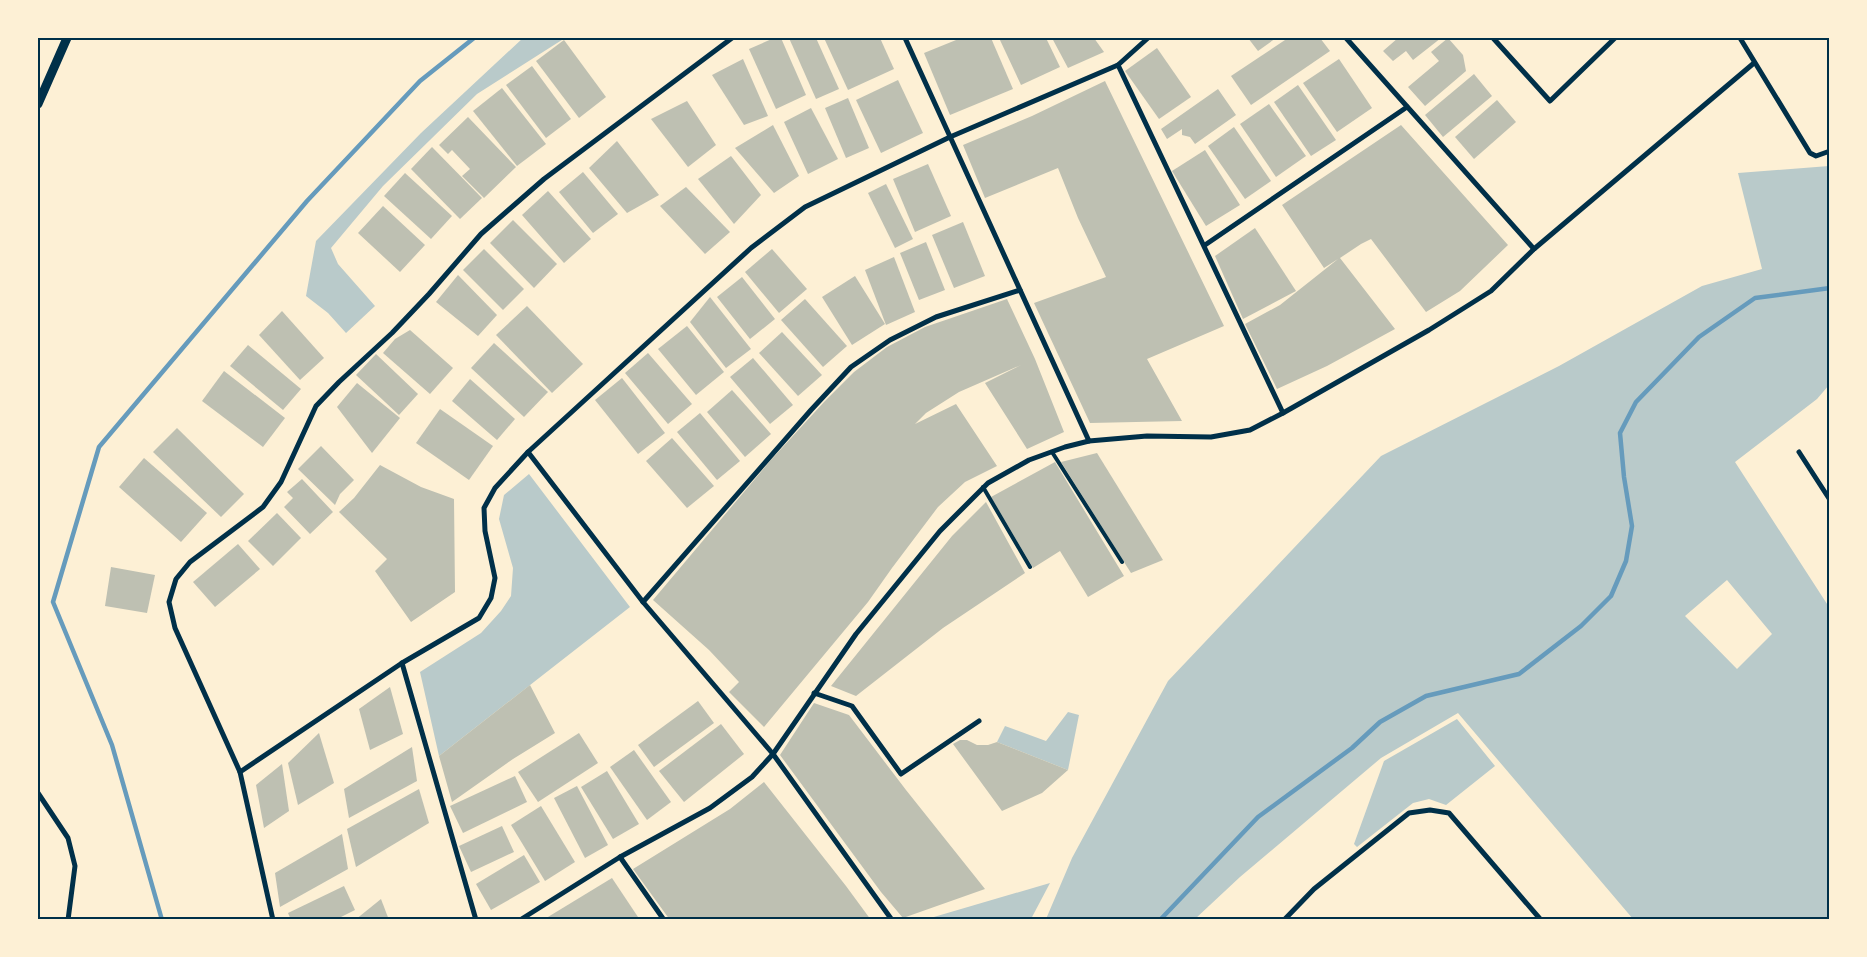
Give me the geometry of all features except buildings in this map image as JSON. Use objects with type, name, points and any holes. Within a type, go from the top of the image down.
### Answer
[{"type":"street","points":[[38,104],[67,38]]},
{"type":"street","points":[[273,920],[240,772],[175,628],[169,602],[176,579],[190,562],[263,507],[281,482],[316,406],[392,333],[481,234],[544,179],[732,38]]},
{"type":"street","points":[[905,38],[1089,441]]},
{"type":"street","points":[[240,772],[402,663],[479,618],[491,598],[495,578],[485,531],[484,508],[495,488],[528,452],[751,248],[805,207],[950,137],[1118,65],[1148,38]]},
{"type":"street","points":[[1346,38],[1534,249]]},
{"type":"street","points":[[1493,38],[1550,101],[1615,38]]},
{"type":"street","points":[[1740,38],[1810,152],[1816,156],[1830,151]]},
{"type":"street","points":[[520,920],[620,857],[710,808],[752,777],[773,754],[856,634],[940,531],[988,483],[1029,460],[1089,441],[1147,436],[1211,436],[1250,430],[1283,413],[1429,330],[1491,291],[1534,249],[1754,63]]},
{"type":"street","points":[[1118,65],[1283,413]]},
{"type":"street","points":[[1205,245],[1407,107]]},
{"type":"street","points":[[644,602],[811,410],[851,367],[890,340],[936,317],[1020,290]]},
{"type":"street","points":[[528,452],[644,602],[773,754],[892,920]]},
{"type":"street","points":[[1798,452],[1830,500]]},
{"type":"street","points":[[402,663],[476,920]]},
{"type":"street","points":[[814,693],[852,706],[901,774],[979,721]]},
{"type":"street","points":[[38,793],[68,838],[75,866],[68,920]]},
{"type":"street","points":[[1284,920],[1314,888],[1409,812],[1430,810],[1449,813],[1541,920]]},
{"type":"street","points":[[620,857],[664,920]]},
{"type":"lane","points":[[1052,452],[1122,562]]},
{"type":"lane","points":[[983,487],[1030,567]]},
{"type":"shaded area","points":[[523,38],[565,38],[477,94],[383,186],[331,248],[338,264],[375,306],[346,333],[328,313],[306,296],[316,241],[421,133]]},
{"type":"shaded area","points":[[1829,166],[1829,385],[1817,399],[1735,462],[1829,607],[1829,919],[1633,919],[1458,713],[1381,758],[1240,877],[1195,919],[1046,919],[1072,858],[1168,681],[1381,456],[1559,366],[1702,286],[1762,269],[1738,173]],"holes":[[[1727,580],[1772,634],[1737,669],[1685,616]]]},
{"type":"shaded area","points":[[529,474],[630,607],[439,756],[420,672],[481,633],[501,611],[511,596],[513,568],[499,519],[504,495]]},
{"type":"shaded area","points":[[1068,712],[1079,715],[1068,770],[997,742],[1005,726],[1046,741]]},
{"type":"shaded area","points":[[1457,719],[1495,766],[1446,805],[1429,799],[1413,803],[1357,847],[1354,844],[1384,761]]},
{"type":"shaded area","points":[[1050,883],[1031,919],[927,919]]},
{"type":"waterway","points":[[162,920],[112,745],[53,602],[99,447],[307,201],[420,81],[474,38]]},
{"type":"waterway","points":[[1160,920],[1258,817],[1352,748],[1380,722],[1426,696],[1519,674],[1581,626],[1611,596],[1626,561],[1632,526],[1624,477],[1620,433],[1636,402],[1699,337],[1755,298],[1830,288]]}]
